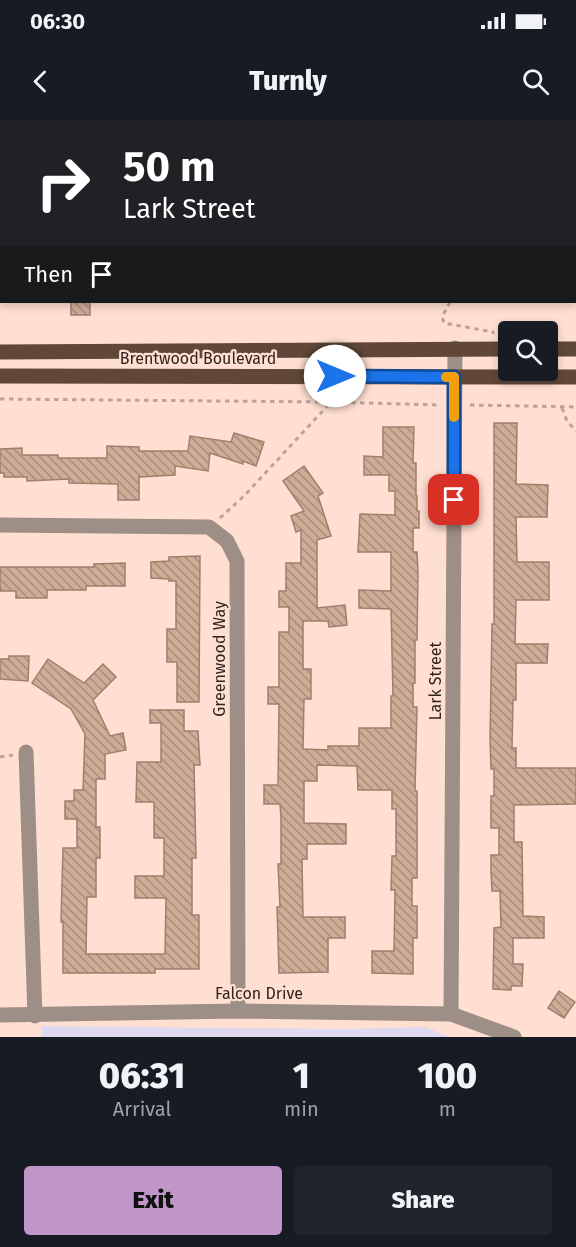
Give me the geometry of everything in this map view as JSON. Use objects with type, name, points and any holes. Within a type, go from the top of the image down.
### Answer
[{"type":"main road","name":"Brentwood Boulevard","points":[[0,352],[498,349]]},
{"type":"main road","points":[[558,349],[576,349]]},
{"type":"main road","name":"Brentwood Boulevard","points":[[0,376],[576,377]]},
{"type":"street","name":"Lark Street","points":[[451,1014],[455,348]]},
{"type":"street","points":[[0,525],[210,527]]},
{"type":"street","name":"Greenwood Way","points":[[210,527],[227,541],[237,561],[238,1011]]},
{"type":"street","points":[[26,752],[35,1016]]},
{"type":"street","name":"Falcon Drive","points":[[0,1016],[238,1011],[451,1014],[514,1037]]},
{"type":"path","points":[[449,303],[442,317],[444,323],[493,332],[492,338]]},
{"type":"path","points":[[0,399],[576,407]]},
{"type":"path","points":[[210,527],[244,496],[331,402]]},
{"type":"path","points":[[562,407],[567,421],[576,431]]},
{"type":"shaded area","points":[[42,1026],[343,1029],[425,1027],[450,1037],[42,1037]]},
{"type":"building","points":[[71,303],[90,303],[90,315],[71,315]]},
{"type":"building","points":[[494,423],[517,423],[516,484],[548,485],[547,517],[516,517],[517,562],[549,562],[549,600],[516,600],[515,644],[548,644],[547,663],[516,663],[512,748],[516,748],[516,768],[576,768],[576,804],[514,805],[514,842],[522,842],[523,916],[544,917],[544,938],[513,938],[513,964],[523,964],[522,986],[511,986],[511,990],[493,989],[494,928],[501,927],[500,891],[492,891],[491,872],[491,855],[499,855],[499,828],[491,828],[491,796],[494,796],[494,769],[491,769],[490,739],[492,624],[494,624]]},
{"type":"building","points":[[383,427],[414,427],[413,463],[416,463],[416,496],[417,511],[419,511],[419,528],[413,528],[413,552],[417,552],[418,573],[417,640],[415,640],[415,683],[413,683],[413,707],[417,707],[415,791],[417,791],[417,878],[412,878],[412,906],[417,906],[417,938],[413,938],[413,974],[372,973],[372,951],[394,951],[395,890],[391,890],[392,856],[396,856],[396,809],[392,809],[392,790],[358,790],[357,766],[317,765],[317,781],[304,781],[304,823],[346,824],[346,844],[307,844],[307,859],[302,859],[303,917],[345,917],[345,938],[328,938],[328,972],[279,973],[277,907],[280,907],[278,864],[281,864],[280,804],[264,804],[264,785],[278,785],[279,704],[268,704],[268,687],[279,687],[279,632],[289,632],[289,607],[279,607],[279,591],[286,591],[286,563],[301,563],[301,530],[296,532],[291,516],[304,511],[283,481],[304,466],[323,493],[318,496],[331,536],[317,540],[317,608],[345,605],[347,625],[329,627],[328,621],[303,621],[303,669],[311,669],[311,699],[304,699],[303,749],[328,750],[328,746],[359,746],[359,728],[391,728],[391,696],[393,696],[391,609],[359,608],[359,590],[391,591],[391,552],[358,552],[360,514],[395,515],[395,491],[389,491],[389,475],[364,475],[364,456],[383,457]]},
{"type":"building","points":[[234,433],[264,442],[256,466],[210,453],[208,471],[175,466],[175,475],[139,477],[139,500],[118,500],[118,484],[69,483],[69,479],[27,481],[27,477],[4,477],[4,473],[0,473],[0,449],[22,448],[22,455],[107,458],[107,446],[139,447],[139,451],[188,451],[190,436],[231,442]]},
{"type":"building","points":[[200,556],[199,702],[177,702],[177,662],[167,662],[167,629],[176,629],[176,581],[151,578],[151,562],[169,561],[169,557]]},
{"type":"building","points":[[125,563],[125,586],[86,586],[86,590],[47,590],[47,598],[16,598],[16,591],[0,591],[0,567],[94,567],[94,564]]},
{"type":"building","points":[[9,656],[29,656],[28,681],[0,679],[0,659],[9,659]]},
{"type":"building","points":[[48,659],[84,683],[103,664],[116,677],[93,700],[110,736],[123,733],[126,750],[105,754],[105,779],[96,779],[96,827],[100,827],[100,858],[96,858],[96,897],[87,897],[86,954],[165,954],[166,898],[135,898],[135,876],[164,876],[164,838],[154,838],[154,802],[136,802],[137,762],[161,762],[161,723],[150,723],[150,710],[184,710],[184,731],[198,731],[200,765],[194,765],[196,858],[192,858],[192,915],[199,915],[199,969],[155,969],[155,973],[63,973],[63,922],[61,922],[63,848],[77,848],[77,819],[65,819],[65,801],[74,801],[74,790],[83,790],[85,734],[71,709],[32,683]]},
{"type":"building","points":[[559,991],[575,1002],[564,1018],[548,1008]]},
{"type":"slow traffic","points":[[446,377],[454,377],[454,417]]},
{"type":"route","points":[[335,376],[454,377],[454,500]]}]
